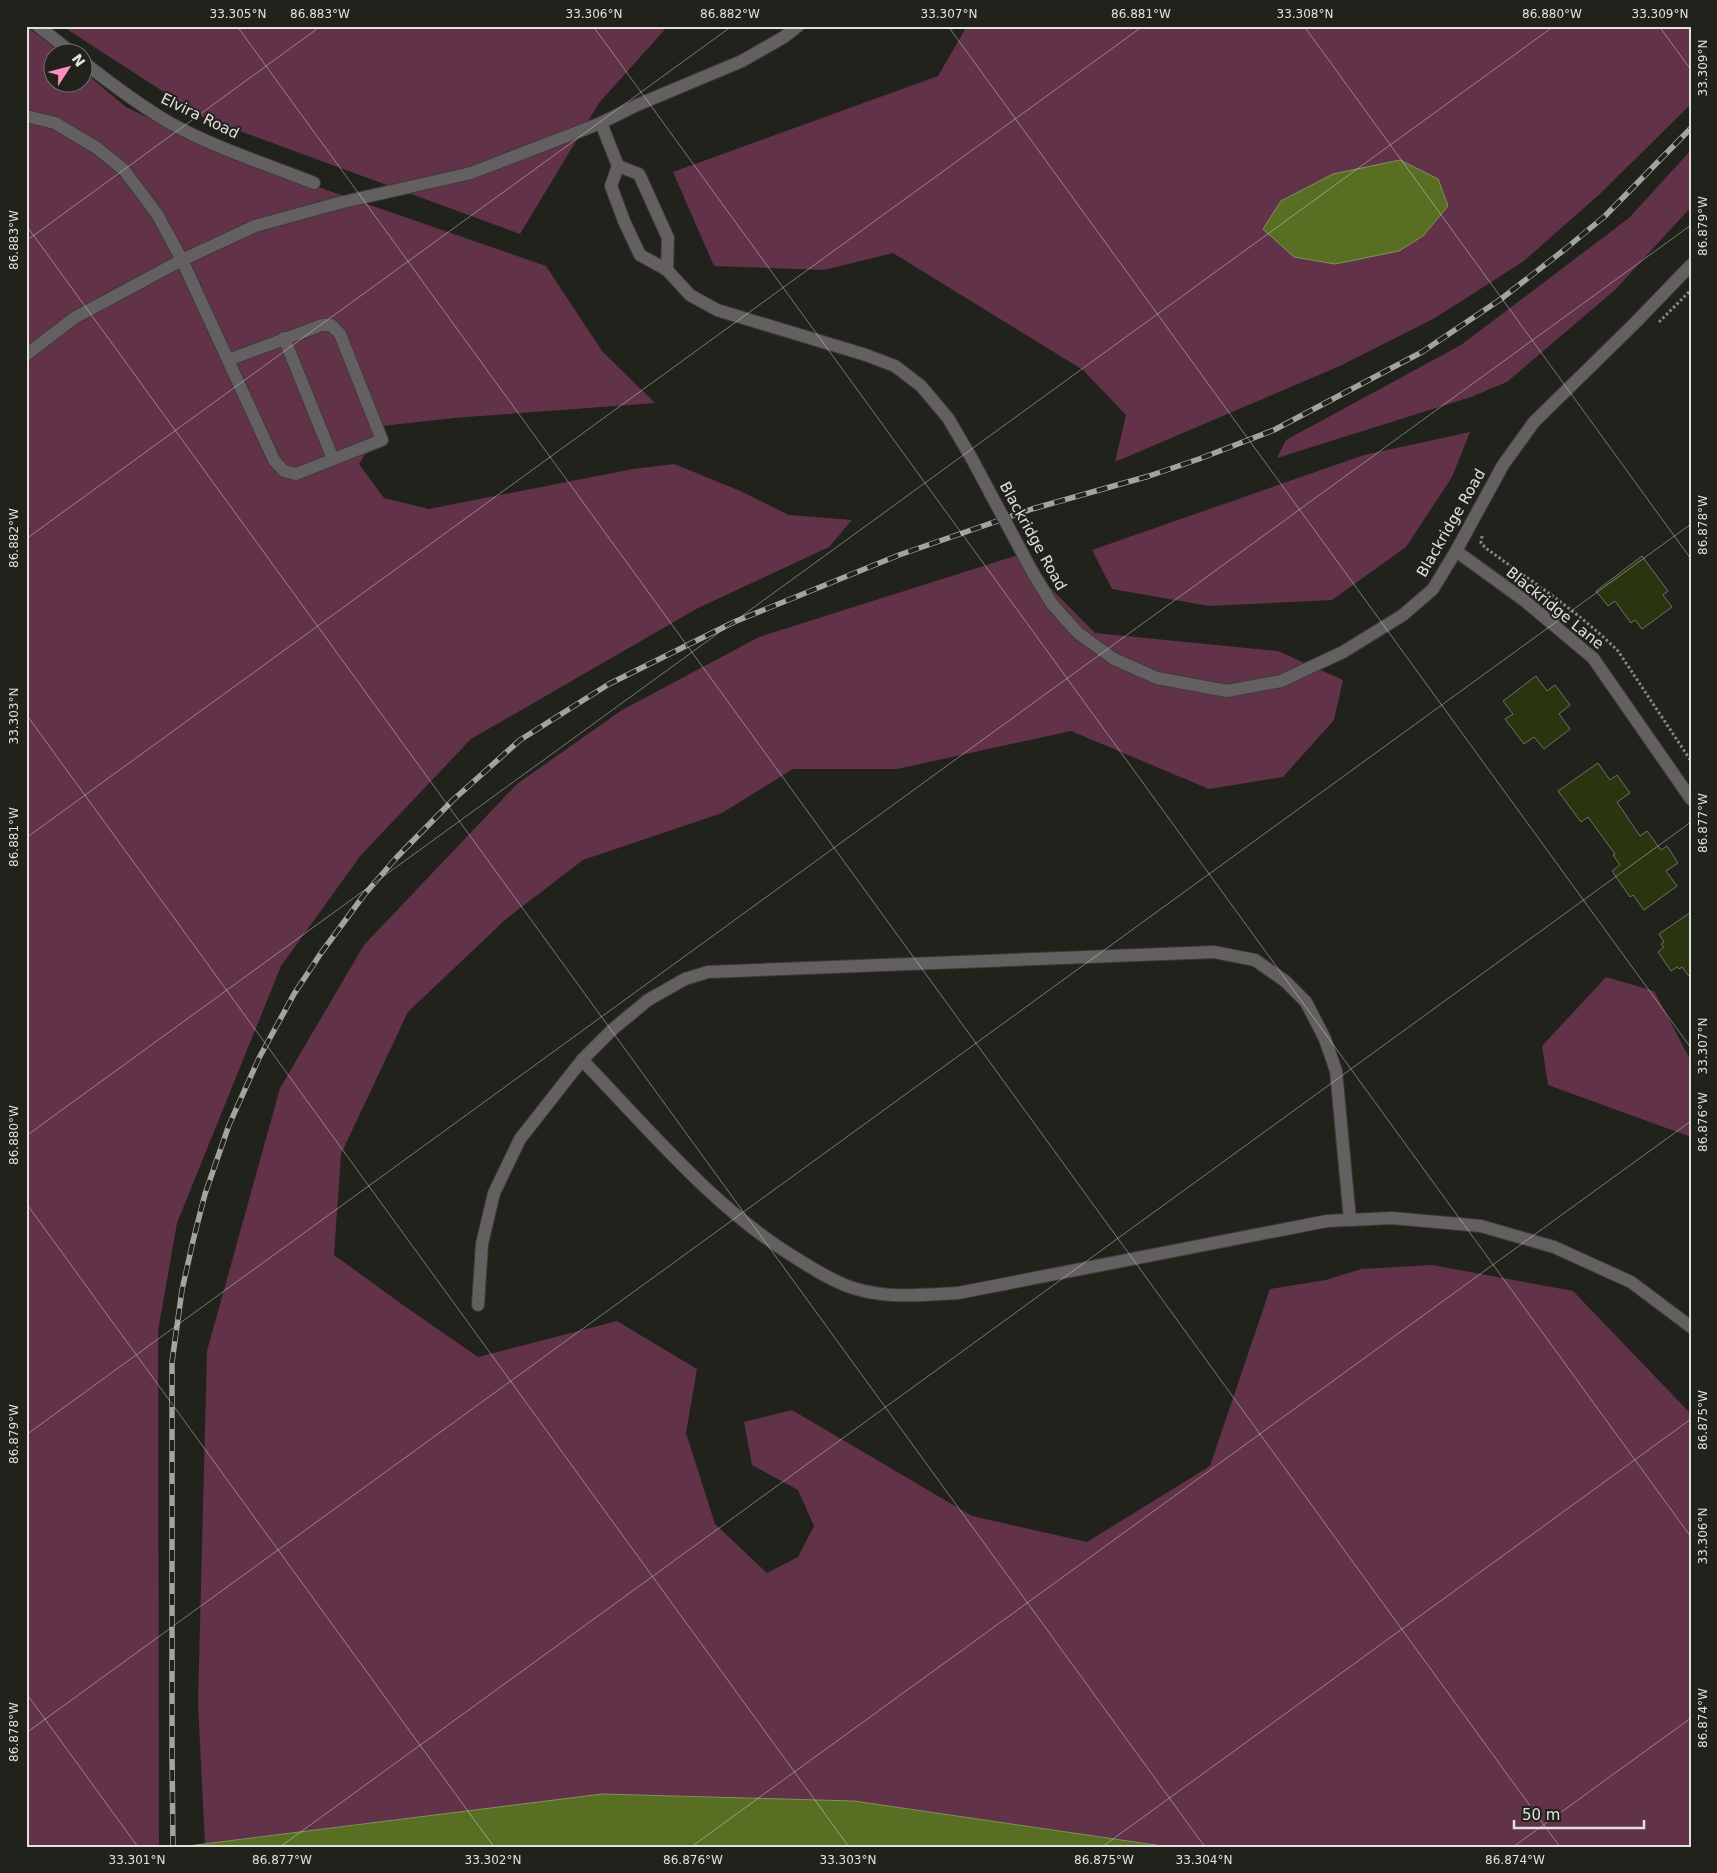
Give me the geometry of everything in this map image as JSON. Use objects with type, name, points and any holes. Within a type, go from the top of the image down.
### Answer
[{"type":"street","points":[[38,26],[58,42]]},
{"type":"street","points":[[26,355],[74,318],[182,260],[255,226],[339,203],[471,173],[601,123],[637,105],[742,61],[784,38],[798,26]]},
{"type":"street","name":"Elvira Road","points":[[92,69],[136,102],[170,123],[314,183]]},
{"type":"street","points":[[26,116],[55,123],[98,148],[124,170],[156,214],[182,260],[228,360],[274,460],[284,471],[296,474],[382,440],[340,334],[331,325],[322,325],[228,360]]},
{"type":"street","points":[[601,123],[618,166],[639,174],[655,208],[668,238],[667,270]]},
{"type":"street","name":"Blackridge Road","points":[[618,166],[611,186],[624,221],[640,255],[667,270],[690,295],[717,310],[866,355],[895,366],[922,386],[948,418],[1052,604],[1078,633],[1114,659],[1157,678],[1227,691],[1281,681],[1343,652],[1403,615],[1433,589],[1503,465],[1534,422],[1691,265]]},
{"type":"street","points":[[284,338],[333,459]]},
{"type":"street","name":"Blackridge Lane","points":[[1456,551],[1525,601],[1593,658],[1691,799]]},
{"type":"street","points":[[478,1305],[482,1244],[494,1194],[520,1139],[582,1060],[612,1029],[648,1000],[684,979],[708,972],[1214,952],[1255,960],[1285,981],[1306,1002],[1325,1039],[1336,1071],[1350,1220]]},
{"type":"street","points":[[582,1060],[712,1195],[768,1242],[816,1271],[852,1288],[898,1296],[958,1293],[1327,1220],[1392,1218],[1481,1226],[1554,1247],[1631,1282],[1691,1328]]},
{"type":"path","points":[[1652,329],[1691,290]]},
{"type":"path","points":[[1486,528],[1481,542],[1487,549],[1563,605],[1618,650],[1691,761]]},
{"type":"shaded area","points":[[26,26],[47,42],[42,42],[42,92],[92,92],[92,79],[126,107],[220,153],[546,266],[602,351],[655,403],[454,418],[382,426],[359,464],[384,498],[429,509],[633,469],[674,464],[738,490],[789,515],[852,520],[829,547],[698,608],[471,739],[361,855],[281,966],[177,1223],[158,1331],[159,1847],[26,1847]]},
{"type":"shaded area","points":[[62,26],[668,26],[599,103],[520,234],[204,118],[92,45],[92,42],[87,42]]},
{"type":"shaded area","points":[[967,26],[1691,26],[1691,104],[1602,192],[1524,261],[1435,318],[1340,366],[1115,462],[1126,415],[1083,370],[893,253],[824,270],[714,266],[673,172],[938,76]]},
{"type":"shaded area","points":[[1691,150],[1691,207],[1616,289],[1507,382],[1471,397],[1277,458],[1286,440],[1461,345],[1629,218]]},
{"type":"shaded area","points":[[1400,160],[1438,179],[1448,206],[1423,236],[1399,251],[1335,264],[1294,257],[1263,229],[1281,201],[1333,174]]},
{"type":"shaded area","points":[[1470,432],[1452,477],[1406,547],[1332,600],[1209,606],[1112,589],[1092,550],[1364,455]]},
{"type":"shaded area","points":[[1018,555],[1095,633],[1278,651],[1343,680],[1334,720],[1283,777],[1209,789],[1071,731],[897,769],[793,769],[722,813],[583,860],[506,919],[408,1012],[341,1154],[334,1255],[478,1357],[617,1321],[697,1369],[686,1433],[715,1524],[767,1573],[798,1557],[814,1526],[798,1490],[752,1465],[744,1422],[792,1410],[972,1516],[1087,1542],[1210,1466],[1270,1289],[1326,1280],[1361,1269],[1432,1265],[1573,1291],[1691,1414],[1691,1847],[1169,1847],[854,1801],[602,1794],[205,1844],[198,1703],[207,1351],[280,1088],[364,945],[517,784],[622,710],[759,637]]},
{"type":"shaded area","points":[[1606,977],[1654,991],[1691,1061],[1691,1137],[1548,1085],[1542,1046]]},
{"type":"shaded area","points":[[602,1794],[854,1801],[1169,1847],[180,1847]]},
{"type":"building","points":[[1642,556],[1668,591],[1663,595],[1672,607],[1642,629],[1635,620],[1631,623],[1615,601],[1608,606],[1596,591]]},
{"type":"building","points":[[1536,676],[1547,691],[1555,685],[1570,705],[1559,714],[1570,729],[1544,749],[1534,737],[1524,744],[1505,719],[1513,714],[1503,701]]},
{"type":"building","points":[[1598,763],[1610,780],[1617,775],[1630,793],[1617,802],[1640,836],[1647,831],[1661,850],[1667,846],[1678,863],[1666,871],[1677,886],[1644,910],[1633,895],[1630,897],[1612,871],[1620,865],[1613,855],[1615,854],[1588,817],[1581,822],[1558,791]]},
{"type":"building","points":[[1691,912],[1691,979],[1682,967],[1679,969],[1677,967],[1671,971],[1658,952],[1664,947],[1661,944],[1664,942],[1659,934]]},
{"type":"railway","points":[[173,1847],[172,1362],[182,1290],[193,1241],[205,1194],[229,1125],[259,1058],[294,994],[321,953],[364,895],[397,857],[453,800],[520,740],[609,684],[734,622],[899,555],[1032,509],[1149,476],[1274,430],[1422,352],[1501,299],[1605,216],[1691,128]]}]
